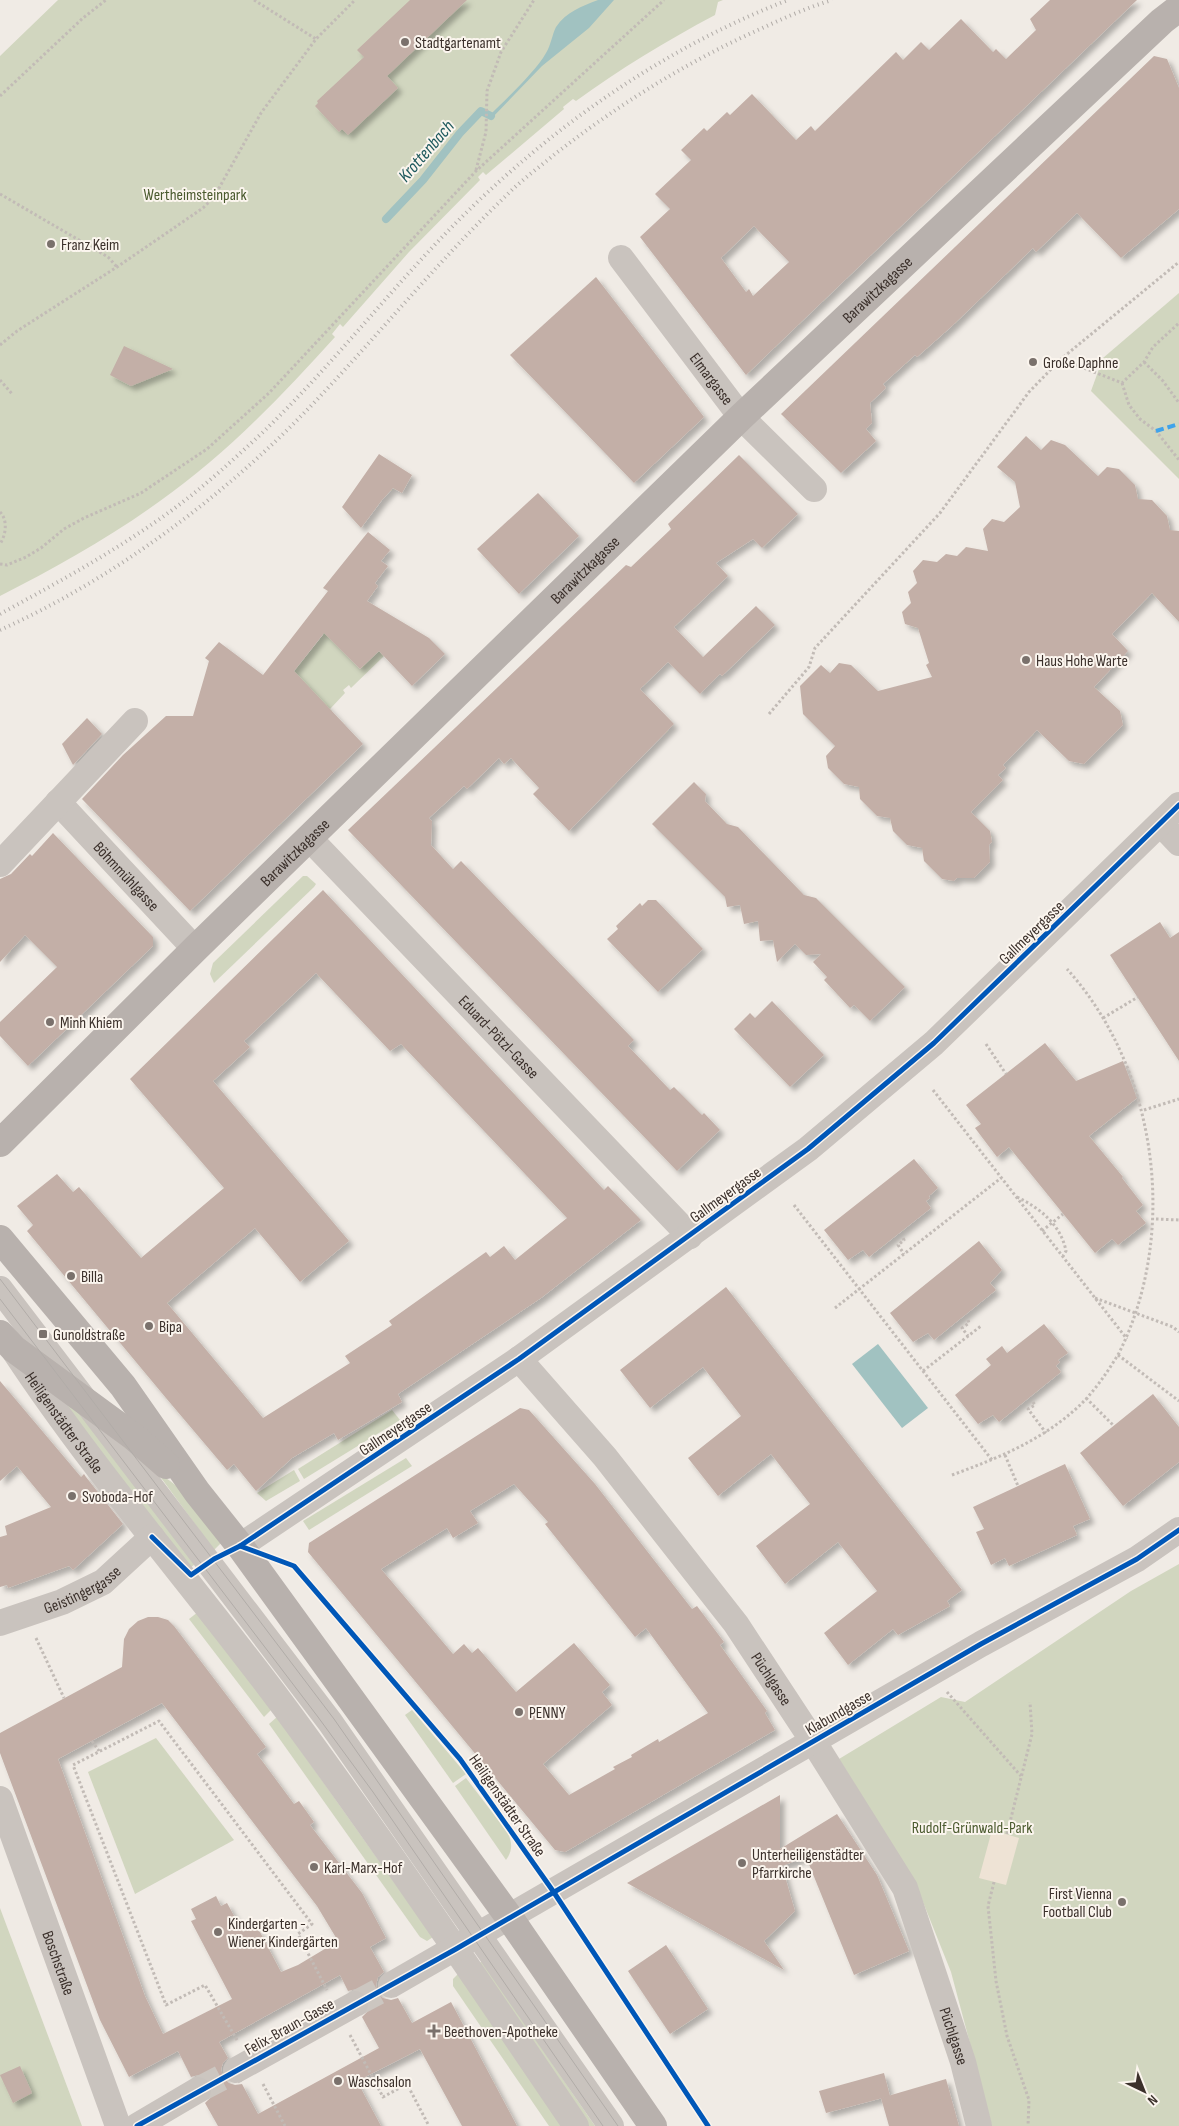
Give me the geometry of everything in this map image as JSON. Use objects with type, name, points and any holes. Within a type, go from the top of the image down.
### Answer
[{"type":"main road","name":"Barawitzkagasse","points":[[0,1143],[195,949],[741,417],[1162,20],[1179,8]]},
{"type":"main road","name":"Heiligenstädter Straße","points":[[0,1239],[123,1386],[197,1492],[240,1546],[509,1917],[654,2126]]},
{"type":"main road","name":"Heiligenstädter Straße","points":[[7,1342],[134,1437],[197,1492]]},
{"type":"street","name":"Elmargasse","points":[[621,258],[741,417],[814,489]]},
{"type":"street","points":[[0,864],[135,721]]},
{"type":"street","name":"Böhmmühlgasse","points":[[58,802],[195,949]]},
{"type":"street","name":"Gallmeyergasse","points":[[240,1546],[519,1360],[808,1149],[934,1043],[1179,805]]},
{"type":"street","points":[[1161,824],[1179,843]]},
{"type":"street","name":"Eduard-Pötzl-Gasse","points":[[309,838],[690,1236]]},
{"type":"street","points":[[0,1289],[330,1722],[611,2126]]},
{"type":"street","name":"Heiligenstädter Straße","points":[[7,1342],[52,1407],[284,1708],[456,1949],[576,2126]]},
{"type":"street","name":"Püchlgasse","points":[[519,1360],[605,1457],[736,1624],[813,1741],[904,1888],[963,2062],[979,2126]]},
{"type":"street","name":"Klabundgasse","points":[[509,1917],[1007,1629],[1137,1559],[1179,1530]]},
{"type":"street","name":"Geistingergasse","points":[[0,1623],[62,1602],[102,1582],[152,1538]]},
{"type":"street","name":"Boschstraße","points":[[0,1799],[118,2126]]},
{"type":"street","points":[[391,1985],[509,1917]]},
{"type":"street","name":"Felix-Braun-Gasse","points":[[236,2070],[347,2009]]},
{"type":"street","points":[[137,2126],[198,2090]]},
{"type":"path","points":[[0,96],[68,31],[106,0]]},
{"type":"path","points":[[254,0],[316,40]]},
{"type":"path","points":[[0,345],[17,331],[118,267],[202,208],[214,197],[261,113],[316,40],[355,0]]},
{"type":"path","points":[[476,170],[486,132],[487,91],[501,52],[534,0]]},
{"type":"path","points":[[0,564],[7,565],[26,557],[64,529],[141,493],[208,449],[269,393],[476,170],[664,0]]},
{"type":"path","points":[[0,194],[108,257],[118,267]]},
{"type":"path","points":[[770,714],[809,667],[815,648],[940,513],[1030,392],[1061,359],[1179,262]]},
{"type":"path","points":[[1122,383],[1144,362],[1153,347],[1179,323]]},
{"type":"path","points":[[1061,359],[1122,383]]},
{"type":"path","points":[[1144,362],[1163,381],[1179,403]]},
{"type":"path","points":[[0,380],[13,395]]},
{"type":"path","points":[[1122,383],[1129,405],[1140,419],[1156,431],[1179,460]]},
{"type":"path","points":[[0,512],[4,516],[5,525],[3,539],[0,544]]},
{"type":"path","points":[[1067,969],[1079,983],[1119,1044],[1144,1110],[1155,1170],[1157,1203],[1152,1265]]},
{"type":"path","points":[[1103,1018],[1138,997]]},
{"type":"path","points":[[986,1044],[1006,1074]]},
{"type":"path","points":[[933,1090],[1127,1339]]},
{"type":"path","points":[[1144,1110],[1179,1099]]},
{"type":"path","points":[[834,1308],[1001,1178]]},
{"type":"path","points":[[1016,1197],[1032,1204],[1052,1223],[1062,1236],[1066,1254],[1063,1256]]},
{"type":"path","points":[[794,1204],[992,1460]]},
{"type":"path","points":[[1042,1231],[1063,1214]]},
{"type":"path","points":[[1156,1220],[1179,1220]]},
{"type":"path","points":[[903,1238],[904,1240],[898,1246],[904,1254]]},
{"type":"path","points":[[952,1475],[1004,1455],[1046,1433],[1079,1406],[1105,1377],[1127,1339],[1138,1314],[1148,1283]]},
{"type":"path","points":[[1094,1298],[1173,1327],[1179,1332]]},
{"type":"path","points":[[968,1320],[969,1323],[962,1328],[968,1336]]},
{"type":"path","points":[[923,1371],[981,1326]]},
{"type":"path","points":[[1118,1355],[1179,1401]]},
{"type":"path","points":[[1086,1398],[1114,1426]]},
{"type":"path","points":[[1033,1402],[1034,1405],[1028,1410],[1046,1433]]},
{"type":"path","points":[[1004,1455],[1018,1486]]},
{"type":"path","points":[[26,1614],[64,1698]]},
{"type":"path","points":[[946,1690],[1022,1776]]},
{"type":"path","points":[[1007,1834],[1032,1734],[1030,1702]]},
{"type":"path","points":[[238,2040],[205,1985],[166,2005],[73,1765],[159,1721],[312,1924],[298,1934],[347,2009],[383,2097],[407,2084],[429,2126]]},
{"type":"path","points":[[92,1741],[99,1752]]},
{"type":"path","points":[[994,1882],[988,1906],[996,1981],[1007,2036],[1029,2100],[1028,2126]]},
{"type":"path","points":[[261,2082],[285,2126]]},
{"type":"green space","name":"Wertheimsteinpark","points":[[58,0],[723,0],[718,2],[715,15],[644,56],[576,101],[573,99],[563,107],[564,109],[486,175],[483,172],[478,177],[480,180],[409,252],[343,327],[340,324],[332,334],[335,337],[294,381],[252,424],[184,483],[121,528],[0,596],[0,56]]},
{"type":"green space","points":[[1179,293],[1179,479],[1091,391],[1103,358]]},
{"type":"green space","points":[[321,629],[360,669],[379,651],[384,656],[351,688],[349,685],[343,690],[345,693],[330,709],[332,711],[303,739],[294,671],[323,635]]},
{"type":"green space","points":[[303,876],[307,876],[316,884],[314,887],[214,983],[210,974],[213,963]]},
{"type":"green space","points":[[45,1388],[72,1403],[195,1564],[189,1569]]},
{"type":"green space","points":[[392,1410],[400,1420],[304,1479],[298,1469]]},
{"type":"green space","points":[[406,1458],[412,1466],[309,1530],[303,1521]]},
{"type":"green space","points":[[294,1470],[300,1481],[266,1501],[257,1493]]},
{"type":"green space","points":[[159,1475],[177,1486],[201,1515],[221,1543],[214,1550]]},
{"type":"green space","name":"Rudolf-Grünwald-Park","points":[[1179,1564],[1179,2126],[992,2126],[951,1972],[915,1882],[839,1759],[941,1697],[965,1702],[1131,1591]]},
{"type":"green space","points":[[198,1612],[272,1709],[264,1717],[189,1619]]},
{"type":"green space","points":[[412,1710],[466,1774],[453,1783],[405,1715]]},
{"type":"green space","points":[[277,1717],[433,1937],[427,1941],[420,1937],[269,1724]]},
{"type":"green space","points":[[156,1738],[234,1840],[135,1894],[88,1772]]},
{"type":"green space","points":[[466,1778],[508,1833],[511,1846],[506,1860],[455,1786]]},
{"type":"green space","points":[[0,1908],[82,2126],[0,2126]]},
{"type":"green space","points":[[482,1961],[595,2126],[586,2126],[476,1966]]},
{"type":"green space","points":[[458,1974],[563,2126],[549,2126],[453,1986],[453,1979]]},
{"type":"shaded area","points":[[992,1830],[1019,1838],[1006,1885],[979,1878]]},
{"type":"water","points":[[598,0],[614,0],[589,28],[542,66],[491,119],[491,114],[521,84],[541,60],[548,50],[556,27],[560,22],[575,10]]},
{"type":"water","points":[[878,1344],[928,1408],[902,1428],[852,1364]]},
{"type":"building","points":[[410,0],[467,0],[387,76],[398,88],[348,135],[342,129],[339,132],[315,106],[318,103],[317,101],[364,57],[357,50]]},
{"type":"building","points":[[1050,0],[1137,0],[746,375],[640,237],[670,209],[655,194],[691,160],[681,150],[704,128],[707,131],[727,112],[730,115],[752,94],[796,140],[811,126],[815,131],[896,52],[903,60],[921,42],[929,50],[961,19],[993,52],[996,49],[1006,59],[1036,30],[1030,19]],"holes":[[[754,226],[789,262],[753,296],[749,289],[746,292],[721,258]]]},
{"type":"building","points":[[1154,56],[1167,59],[1179,88],[1179,209],[1121,258],[1077,213],[1036,252],[1033,248],[952,326],[917,357],[915,355],[883,384],[886,388],[870,403],[872,423],[866,429],[876,441],[841,473],[781,414]]},
{"type":"building","points":[[596,277],[704,417],[634,483],[510,355]]},
{"type":"building","points":[[124,346],[173,369],[131,386],[110,375]]},
{"type":"building","name":"Haus Hohe Warte","points":[[1026,436],[1041,450],[1051,440],[1065,445],[1098,476],[1107,467],[1119,469],[1135,485],[1138,499],[1152,500],[1167,516],[1170,530],[1179,531],[1179,622],[1152,593],[1112,634],[1128,651],[1094,687],[1120,711],[1123,725],[1084,764],[1069,761],[1037,730],[1003,765],[1006,768],[998,775],[1003,780],[971,812],[990,831],[992,842],[989,845],[990,862],[974,878],[957,878],[954,881],[942,879],[924,861],[922,848],[907,845],[893,831],[890,818],[877,816],[860,799],[859,787],[844,784],[828,768],[826,756],[835,746],[803,714],[800,686],[821,665],[830,673],[839,663],[851,665],[878,691],[932,677],[926,665],[929,663],[918,628],[905,624],[902,612],[911,603],[908,592],[917,583],[913,571],[923,560],[937,562],[946,554],[957,556],[966,547],[988,551],[983,529],[992,519],[1004,522],[1020,507],[1015,482],[997,467]]},
{"type":"building","points":[[379,454],[412,475],[402,493],[393,488],[361,528],[342,507]]},
{"type":"building","points":[[739,455],[798,514],[762,548],[753,539],[716,563],[728,576],[674,627],[703,657],[756,606],[775,625],[722,676],[720,674],[700,694],[668,662],[640,689],[674,724],[569,831],[533,794],[539,788],[511,758],[504,764],[499,758],[467,789],[464,786],[429,818],[432,821],[431,845],[453,869],[461,861],[634,1040],[628,1046],[670,1090],[674,1087],[720,1130],[677,1171],[348,830],[626,565],[631,567],[671,529],[668,524]]},
{"type":"building","points":[[538,493],[579,536],[519,594],[477,549]]},
{"type":"building","points":[[368,532],[390,550],[381,561],[388,566],[375,583],[378,586],[367,601],[429,638],[445,654],[412,686],[379,651],[360,669],[324,633],[294,671],[363,744],[190,911],[82,799],[123,755],[166,716],[193,716],[209,661],[205,658],[219,642],[263,675],[328,591],[323,588]]},
{"type":"building","points":[[87,718],[102,734],[73,765],[62,744]]},
{"type":"building","points":[[694,782],[706,794],[705,801],[727,824],[738,827],[804,895],[816,898],[905,987],[870,1021],[854,1005],[850,1008],[824,980],[827,977],[813,962],[821,954],[806,955],[795,944],[777,962],[773,940],[760,941],[758,921],[744,924],[740,905],[727,907],[725,897],[652,824]]},
{"type":"building","points":[[53,833],[153,937],[153,946],[28,1066],[0,1036],[0,1022],[57,967],[25,935],[0,962],[0,879],[11,874],[30,854],[32,856]]},
{"type":"building","points":[[323,890],[604,1190],[608,1186],[641,1220],[541,1298],[398,1394],[402,1402],[338,1440],[334,1433],[292,1458],[256,1491],[234,1464],[227,1470],[166,1398],[27,1231],[33,1225],[17,1206],[57,1174],[73,1192],[79,1187],[141,1258],[224,1188],[130,1079]],"holes":[[[316,973],[390,1051],[401,1044],[567,1218],[515,1260],[504,1246],[490,1257],[486,1252],[389,1321],[392,1325],[345,1356],[350,1363],[263,1418],[167,1303],[255,1228],[300,1282],[349,1241],[213,1081],[250,1047],[244,1041]]]},
{"type":"building","points":[[648,900],[656,900],[703,949],[658,992],[607,939],[618,929],[616,926],[640,903],[642,906]]},
{"type":"building","points":[[1160,922],[1170,938],[1179,932],[1179,1061],[1110,955]]},
{"type":"building","points":[[772,1001],[824,1055],[790,1087],[734,1029],[750,1013],[755,1018]]},
{"type":"building","points":[[1045,1043],[1076,1081],[1123,1061],[1137,1098],[1089,1136],[1123,1177],[1143,1205],[1136,1211],[1146,1223],[1118,1245],[1112,1239],[1095,1253],[1009,1147],[997,1157],[975,1128],[981,1124],[966,1105]]},
{"type":"building","points":[[914,1159],[938,1188],[926,1201],[931,1208],[869,1257],[863,1250],[848,1260],[824,1230]]},
{"type":"building","points":[[979,1241],[1002,1270],[990,1283],[996,1290],[934,1340],[928,1333],[913,1342],[890,1313]]},
{"type":"building","points":[[726,1287],[962,1590],[947,1601],[950,1606],[898,1635],[893,1629],[848,1665],[824,1633],[877,1591],[838,1542],[785,1584],[756,1546],[810,1504],[771,1454],[718,1496],[688,1458],[741,1416],[703,1367],[650,1408],[620,1370]]},
{"type":"building","points":[[1044,1324],[1068,1353],[1058,1360],[1060,1362],[1056,1366],[1061,1372],[999,1422],[993,1415],[978,1424],[955,1395],[991,1365],[986,1359],[1002,1346],[1007,1353]]},
{"type":"building","name":"Svoboda-Hof","points":[[0,1381],[81,1477],[84,1474],[123,1524],[73,1570],[69,1566],[8,1588],[7,1585],[0,1587],[0,1537],[7,1535],[5,1526],[51,1507],[17,1466],[0,1481]]},
{"type":"building","points":[[1153,1394],[1179,1427],[1179,1462],[1123,1506],[1080,1453]]},
{"type":"building","points":[[520,1408],[529,1410],[595,1484],[692,1609],[697,1606],[724,1642],[720,1645],[767,1711],[765,1713],[775,1730],[565,1852],[555,1850],[308,1552],[309,1543]],"holes":[[[514,1484],[548,1522],[545,1524],[635,1637],[646,1628],[708,1713],[659,1742],[658,1739],[631,1755],[632,1757],[613,1767],[615,1769],[569,1795],[543,1764],[612,1705],[602,1692],[610,1685],[574,1643],[516,1692],[478,1648],[472,1653],[464,1644],[453,1654],[381,1569],[447,1528],[453,1538],[478,1523],[470,1511]]]},
{"type":"building","points":[[1065,1464],[1090,1519],[1073,1526],[1077,1535],[1009,1566],[1005,1558],[991,1565],[976,1532],[984,1529],[973,1507]]},
{"type":"building","name":"Karl-Marx-Hof","points":[[148,1617],[158,1617],[168,1620],[174,1626],[266,1747],[257,1754],[294,1804],[299,1801],[314,1822],[310,1825],[362,1893],[386,1938],[370,1947],[384,1972],[378,1977],[376,1985],[378,1993],[383,1998],[391,2000],[398,1998],[412,2023],[451,2002],[517,2126],[462,2126],[420,2049],[357,2081],[381,2126],[218,2126],[205,2103],[211,2097],[213,2090],[211,2083],[205,2077],[198,2075],[191,2077],[178,2051],[129,2077],[100,2020],[0,1753],[0,1733],[122,1667],[124,1639],[129,1629],[138,1621]],"holes":[[[162,1703],[317,1906],[338,1941],[298,1965],[281,1972],[260,1932],[252,1927],[243,1932],[227,1903],[221,1906],[216,1896],[191,1909],[196,1919],[191,1921],[232,1999],[163,2034],[145,1996],[58,1759]],[[340,1975],[348,1991],[356,1989],[362,1991],[368,1997],[370,2005],[368,2011],[362,2017],[379,2048],[258,2114],[242,2084],[235,2085],[229,2083],[223,2077],[221,2069],[223,2063],[228,2058],[219,2042]]]},
{"type":"building","name":"Unterheiligenstädter Pfarrkirche","points":[[780,1795],[780,1849],[837,1814],[877,1875],[909,1951],[854,1975],[806,1857],[782,1866],[795,1911],[764,1941],[784,1970],[627,1883]]},
{"type":"building","points":[[666,1945],[708,2009],[670,2034],[628,1971]]},
{"type":"building","points":[[20,2066],[32,2093],[13,2103],[0,2075]]},
{"type":"building","points":[[884,2073],[890,2096],[826,2113],[819,2091]]},
{"type":"building","points":[[946,2079],[959,2126],[889,2126],[881,2098]]},
{"type":"waterway","name":"Krottenbach","points":[[386,219],[423,180],[460,133],[481,111],[491,116]]},
{"type":"tunnel","points":[[355,2004],[391,1985]]},
{"type":"tunnel","points":[[198,2090],[236,2070]]},
{"type":"tram line","points":[[0,1279],[334,1719],[618,2126]]},
{"type":"tram line","points":[[0,1299],[373,1792],[603,2126]]},
{"type":"railway","points":[[0,614],[122,544],[174,508],[213,477],[286,409],[447,232],[523,161],[563,128],[649,69],[694,43],[740,20],[788,0]]},
{"type":"railway","points":[[0,630],[42,610],[124,561],[164,534],[240,474],[308,409],[487,214],[524,179],[555,154],[628,102],[704,56],[785,18],[832,0]]},
{"type":"marked path","points":[[1156,431],[1179,424]]},
{"type":"cycle path","points":[[152,1537],[191,1575],[214,1559],[240,1546],[519,1359],[808,1149],[934,1043],[1179,805]]},
{"type":"cycle path","points":[[137,2126],[456,1949],[981,1644],[1137,1559],[1179,1530]]},
{"type":"cycle path","points":[[240,1546],[294,1566],[460,1759],[553,1891],[708,2126]]},
{"type":"place","name":"Stadtgartenamt","points":[[405,42]]},
{"type":"place","name":"Franz Keim","points":[[51,244]]},
{"type":"place","name":"Große Daphne","points":[[1033,362]]},
{"type":"place","name":"Haus Hohe Warte","points":[[1026,660]]},
{"type":"place","name":"Minh Khiem","points":[[50,1022]]},
{"type":"place","name":"Billa","points":[[71,1276]]},
{"type":"place","name":"Bipa","points":[[149,1326]]},
{"type":"place","name":"Gunoldstraße","points":[[43,1334]]},
{"type":"place","name":"Svoboda-Hof","points":[[72,1496]]},
{"type":"place","name":"PENNY","points":[[519,1712]]},
{"type":"place","name":"Unterheiligenstädter Pfarrkirche","points":[[742,1863]]},
{"type":"place","name":"Karl-Marx-Hof","points":[[314,1867]]},
{"type":"place","name":"First Vienna Football Club","points":[[1122,1902]]},
{"type":"place","name":"Kindergarten - Wiener Kindergärten","points":[[218,1932]]},
{"type":"place","name":"Beethoven-Apotheke","points":[[434,2031]]},
{"type":"place","name":"Waschsalon","points":[[338,2081]]}]
